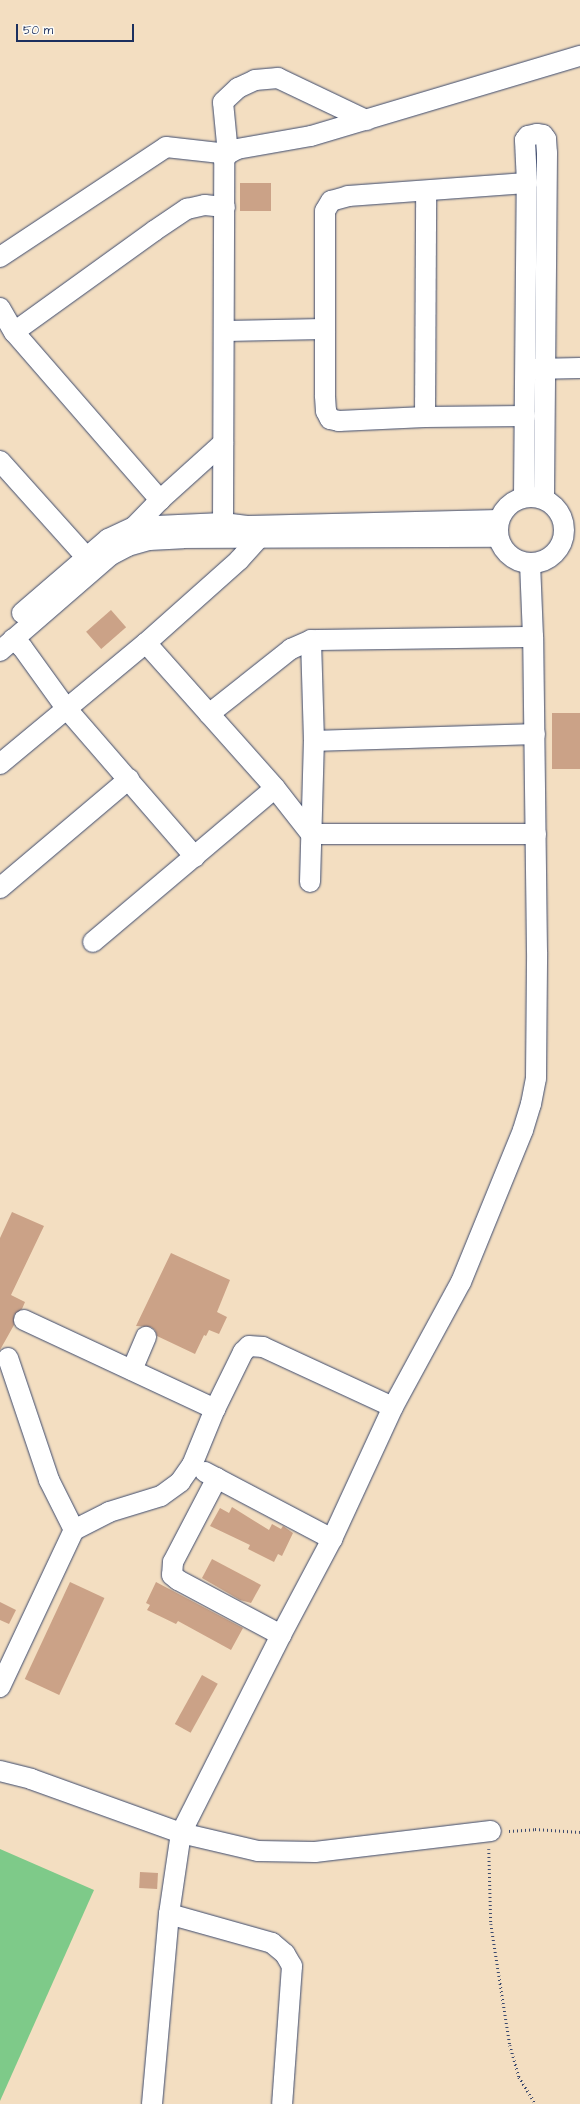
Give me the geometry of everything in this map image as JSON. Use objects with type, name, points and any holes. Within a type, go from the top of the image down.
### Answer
[{"type":"street","points":[[223,523],[224,160],[228,154],[237,149],[311,136],[580,56]]},
{"type":"street","points":[[228,154],[223,102],[238,88],[255,80],[278,78],[366,120]]},
{"type":"street","points":[[524,497],[527,183],[525,140],[532,134],[543,136],[546,139],[547,153],[544,499]]},
{"type":"street","points":[[0,257],[166,147],[228,154]]},
{"type":"street","points":[[525,416],[425,417],[339,421],[330,419],[326,411],[325,395],[325,211],[326,206],[330,201],[348,196],[527,183]]},
{"type":"street","points":[[425,417],[426,191]]},
{"type":"street","points":[[14,332],[154,231],[188,209],[205,206],[225,207]]},
{"type":"street","points":[[0,308],[14,332],[160,500]]},
{"type":"street","points":[[224,331],[325,329]]},
{"type":"street","points":[[526,369],[580,368]]},
{"type":"street","points":[[4,641],[136,535],[160,500],[223,443]]},
{"type":"street","points":[[0,461],[7,482],[86,557]]},
{"type":"street","points":[[524,497],[544,499],[555,507],[572,527],[554,554],[546,559],[530,563],[513,558],[501,545],[499,529],[508,506],[524,497]]},
{"type":"street","points":[[4,641],[86,557],[108,539],[223,523],[249,526],[499,529]]},
{"type":"street","points":[[136,535],[149,540],[183,538],[258,539],[499,529]]},
{"type":"street","points":[[0,764],[146,643],[239,560],[258,539]]},
{"type":"street","points":[[152,2104],[169,1914],[181,1833],[281,1635],[332,1539],[393,1407],[461,1282],[523,1130],[531,1104],[536,1078],[536,834],[533,637],[530,563]]},
{"type":"street","points":[[209,714],[291,649],[311,640],[533,637]]},
{"type":"street","points":[[310,882],[314,741],[311,640]]},
{"type":"street","points":[[4,641],[22,648],[66,708],[129,778],[195,857]]},
{"type":"street","points":[[146,643],[275,788],[311,834]]},
{"type":"street","points":[[314,741],[535,734]]},
{"type":"street","points":[[0,888],[129,778]]},
{"type":"street","points":[[93,942],[275,788]]},
{"type":"street","points":[[311,834],[536,834]]},
{"type":"street","points":[[24,1320],[216,1410]]},
{"type":"street","points":[[132,1370],[146,1337]]},
{"type":"street","points":[[0,1687],[74,1530],[109,1512],[161,1496],[180,1482],[192,1465],[243,1352],[248,1346],[256,1345],[393,1407]]},
{"type":"street","points":[[8,1358],[49,1480],[74,1530]]},
{"type":"street","points":[[192,1465],[332,1539]]},
{"type":"street","points":[[217,1478],[173,1562],[172,1575],[178,1580],[281,1635]]},
{"type":"street","points":[[0,1771],[31,1779],[181,1833],[258,1851],[315,1852],[491,1831]]},
{"type":"street","points":[[169,1914],[272,1943],[286,1954],[292,1966],[282,2104]]},
{"type":"path","points":[[536,2104],[520,2077],[510,2045],[491,1924],[488,1851],[491,1831],[534,1829],[580,1832]]},
{"type":"green space","points":[[0,1849],[94,1890],[0,2101]]},
{"type":"building","points":[[240,183],[271,183],[271,211],[240,211]]},
{"type":"building","points":[[111,610],[126,627],[101,649],[86,632]]},
{"type":"building","points":[[552,713],[580,713],[580,769],[552,769]]},
{"type":"building","points":[[12,1212],[44,1226],[11,1295],[25,1302],[22,1309],[14,1315],[14,1325],[0,1350],[0,1238]]},
{"type":"building","points":[[171,1253],[230,1280],[217,1312],[227,1317],[219,1334],[209,1330],[206,1336],[204,1335],[195,1354],[157,1336],[155,1330],[151,1327],[136,1326]]},
{"type":"building","points":[[232,1507],[269,1530],[272,1524],[281,1529],[283,1526],[293,1533],[282,1556],[278,1554],[274,1562],[248,1549],[250,1545],[210,1526],[220,1508],[229,1513]]},
{"type":"building","points":[[212,1559],[261,1585],[251,1603],[240,1600],[202,1578]]},
{"type":"building","points":[[70,1582],[104,1598],[59,1695],[25,1679]]},
{"type":"building","points":[[156,1582],[243,1628],[231,1650],[178,1621],[176,1624],[147,1610],[150,1605],[146,1603]]},
{"type":"building","points":[[0,1602],[16,1610],[9,1624],[0,1620]]},
{"type":"building","points":[[202,1675],[218,1684],[191,1733],[175,1724]]},
{"type":"building","points":[[140,1872],[158,1873],[157,1889],[139,1888]]}]
